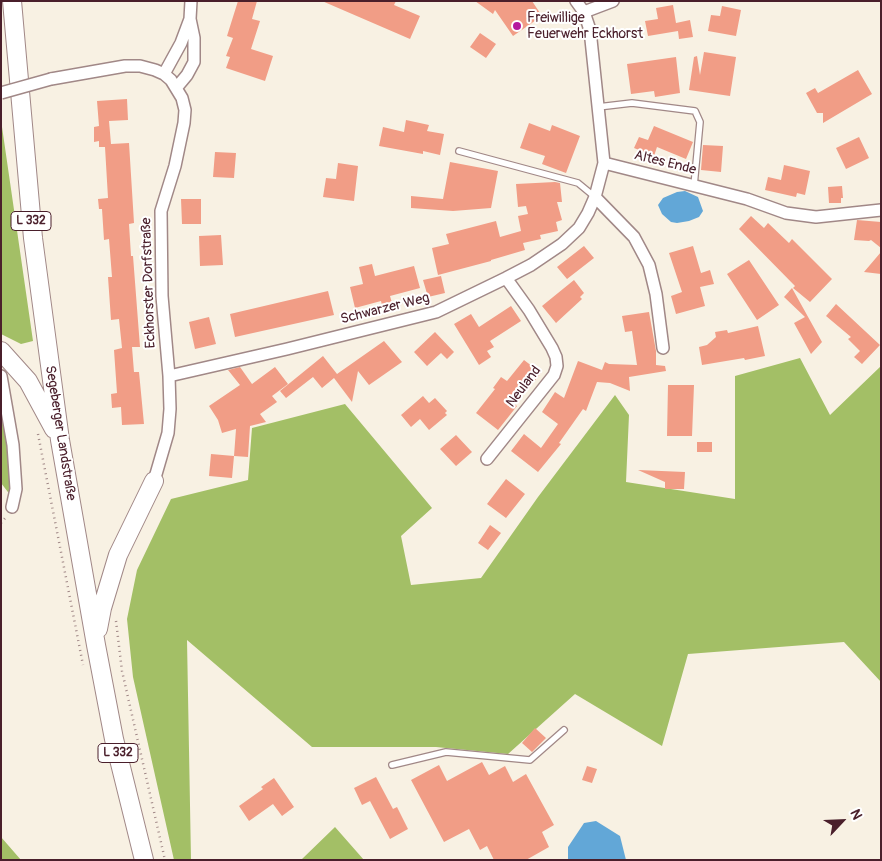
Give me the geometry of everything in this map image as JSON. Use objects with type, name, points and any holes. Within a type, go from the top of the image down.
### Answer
[{"type":"main road","name":"Segeberger Landstraße","points":[[12,1],[32,238],[60,440],[114,739],[144,860]]},
{"type":"main road","points":[[1,351],[28,381],[60,440]]},
{"type":"main road","points":[[96,645],[102,608],[118,555],[154,481]]},
{"type":"street","points":[[1,92],[52,79],[125,66],[140,66],[164,74],[181,43],[190,19],[192,1]]},
{"type":"street","points":[[576,1],[584,12],[590,30],[604,163]]},
{"type":"street","points":[[584,12],[613,1]]},
{"type":"street","points":[[177,87],[188,75],[194,62],[194,38],[190,19]]},
{"type":"street","name":"Eckhorster Dorfstraße","points":[[154,481],[168,433],[170,409],[162,296],[161,211],[175,166],[185,110],[177,87],[164,74]]},
{"type":"street","name":"Schwarzer Weg","points":[[169,376],[436,312],[506,278],[532,265],[562,244],[578,228],[588,213],[595,197],[604,163]]},
{"type":"street","name":"Altes Ende","points":[[604,163],[747,199],[786,213],[816,217],[881,210]]},
{"type":"street","points":[[595,197],[634,237],[649,265],[656,294],[663,348]]},
{"type":"street","name":"Neuland","points":[[487,459],[554,375],[557,366],[556,356],[552,348],[506,278]]},
{"type":"street","points":[[1,376],[13,445],[16,489],[12,507]]},
{"type":"lane","points":[[598,107],[632,102],[695,111],[700,122],[694,186]]},
{"type":"lane","points":[[459,150],[578,183],[595,197]]},
{"type":"lane","points":[[392,765],[446,752],[530,760],[564,730]]},
{"type":"path","points":[[118,640],[122,671],[164,860]]},
{"type":"green space","points":[[1,120],[33,341],[21,344],[1,334]]},
{"type":"green space","points":[[800,358],[830,415],[881,366],[881,682],[844,642],[688,654],[662,746],[575,694],[508,754],[436,747],[312,747],[187,640],[191,860],[174,860],[133,677],[127,619],[137,570],[171,499],[248,480],[252,428],[345,404],[432,508],[401,536],[411,585],[481,578],[538,497],[615,395],[629,415],[626,482],[735,499],[735,376]]},
{"type":"green space","points":[[1,406],[6,439],[11,496],[1,483]]},
{"type":"green space","points":[[335,827],[364,860],[301,860]]},
{"type":"green space","points":[[1,837],[21,860],[1,860]]},
{"type":"water","points":[[685,191],[698,197],[703,211],[699,217],[677,223],[671,222],[662,214],[658,205],[663,198]]},
{"type":"water","points":[[596,821],[620,836],[626,860],[568,860],[568,847],[584,823]]},
{"type":"building","points":[[238,1],[257,1],[252,19],[260,21],[251,49],[273,56],[265,81],[226,68],[230,57],[226,56],[233,38],[227,36]]},
{"type":"building","points":[[322,1],[396,1],[394,5],[420,16],[410,39]]},
{"type":"building","name":"Freiwillige Feuerwehr Eckhorst","points":[[475,1],[532,1],[542,16],[513,36],[495,10],[493,14]]},
{"type":"building","points":[[673,5],[676,23],[690,20],[693,37],[679,39],[678,31],[648,36],[645,21],[658,19],[656,8]]},
{"type":"building","points":[[722,6],[741,10],[736,36],[708,31],[711,15],[720,16]]},
{"type":"building","points":[[480,33],[496,44],[486,58],[470,47]]},
{"type":"building","points":[[704,52],[736,57],[730,96],[689,90],[694,57],[697,56],[700,75]]},
{"type":"building","points":[[676,57],[680,93],[655,97],[654,91],[631,94],[627,64]]},
{"type":"building","points":[[858,70],[872,94],[823,123],[823,113],[817,113],[806,93],[815,88],[818,93]]},
{"type":"building","points":[[127,99],[128,120],[109,121],[111,144],[129,143],[134,223],[129,224],[140,347],[132,347],[134,372],[139,372],[144,424],[122,425],[121,407],[112,408],[111,394],[117,393],[114,350],[122,348],[119,319],[111,320],[108,277],[112,277],[109,239],[104,240],[102,209],[99,209],[98,199],[108,198],[105,147],[99,147],[99,141],[94,142],[94,127],[99,126],[97,101]]},
{"type":"building","points":[[406,120],[429,125],[427,131],[444,134],[440,155],[379,146],[383,127],[404,132]]},
{"type":"building","points":[[529,123],[550,131],[552,125],[580,136],[566,173],[542,164],[545,156],[520,148]]},
{"type":"building","points":[[654,126],[693,142],[686,159],[657,147],[654,156],[634,148],[639,137],[648,140]]},
{"type":"building","points":[[859,137],[869,158],[846,169],[836,148]]},
{"type":"building","points":[[703,145],[723,146],[721,172],[701,170]]},
{"type":"building","points":[[215,152],[236,153],[234,178],[213,177]]},
{"type":"building","points":[[450,162],[498,171],[491,208],[453,211],[411,208],[411,196],[443,199]]},
{"type":"building","points":[[338,163],[358,166],[354,201],[323,197],[326,178],[336,179]]},
{"type":"building","points":[[784,165],[810,171],[805,195],[797,193],[796,197],[765,190],[768,177],[781,180]]},
{"type":"building","points":[[560,183],[562,202],[557,202],[562,220],[556,222],[558,231],[540,235],[541,239],[523,243],[525,250],[438,275],[432,248],[449,244],[446,234],[496,221],[500,237],[521,231],[518,216],[528,214],[526,206],[518,207],[516,184]]},
{"type":"building","points":[[842,186],[843,198],[841,198],[841,203],[829,203],[828,187]]},
{"type":"building","points":[[181,199],[201,199],[201,224],[182,224]]},
{"type":"building","points":[[751,216],[764,228],[768,223],[789,243],[792,239],[832,279],[810,302],[793,288],[795,286],[739,229]]},
{"type":"building","points":[[857,220],[881,222],[881,248],[871,240],[854,240]]},
{"type":"building","points":[[221,235],[223,265],[200,266],[199,236]]},
{"type":"building","points":[[584,246],[594,258],[567,279],[557,267]]},
{"type":"building","points":[[693,246],[701,273],[710,270],[714,284],[700,287],[705,306],[676,314],[671,296],[682,292],[669,253]]},
{"type":"building","points":[[881,252],[881,274],[864,272]]},
{"type":"building","points":[[749,260],[779,305],[757,320],[727,274]]},
{"type":"building","points":[[372,264],[375,276],[414,266],[420,288],[390,296],[394,310],[384,313],[381,301],[355,308],[350,287],[363,284],[359,267]]},
{"type":"building","points":[[441,276],[445,293],[428,297],[423,280]]},
{"type":"building","points":[[574,280],[584,293],[580,297],[582,299],[556,323],[542,306]]},
{"type":"building","points":[[792,288],[822,342],[811,354],[794,323],[805,317],[784,297]]},
{"type":"building","points":[[328,291],[334,315],[235,337],[230,314]]},
{"type":"building","points":[[836,304],[880,345],[862,364],[854,357],[860,351],[848,339],[851,337],[826,316]]},
{"type":"building","points":[[511,306],[521,321],[490,341],[494,347],[487,351],[491,357],[479,365],[454,324],[471,314],[479,327]]},
{"type":"building","points":[[649,312],[656,351],[656,365],[665,366],[666,371],[629,377],[630,391],[610,383],[597,382],[586,411],[583,409],[559,443],[561,444],[538,472],[511,451],[524,434],[541,448],[558,424],[542,412],[555,392],[564,398],[578,361],[602,370],[605,362],[609,364],[637,365],[632,331],[625,332],[622,316]]},
{"type":"building","points":[[209,317],[216,344],[195,349],[189,322]]},
{"type":"building","points":[[758,326],[765,356],[702,365],[699,347],[707,345],[716,337],[715,332],[727,330],[728,333]]},
{"type":"building","points":[[435,332],[454,352],[447,359],[441,353],[427,366],[414,352]]},
{"type":"building","points":[[384,341],[402,362],[369,385],[358,371],[352,402],[334,378],[322,388],[313,377],[286,398],[280,391],[323,356],[337,374]]},
{"type":"building","points":[[524,360],[541,373],[528,389],[521,383],[508,399],[517,406],[498,430],[476,413],[495,389],[493,388],[501,377],[507,381]]},
{"type":"building","points":[[240,367],[252,384],[275,367],[288,384],[272,396],[277,402],[260,414],[266,422],[250,426],[248,457],[234,456],[236,429],[222,433],[218,420],[209,406],[240,385],[228,370]]},
{"type":"building","points":[[668,385],[694,385],[692,436],[667,436]]},
{"type":"building","points":[[423,396],[429,403],[435,398],[447,411],[445,413],[447,415],[429,430],[420,419],[411,427],[401,415]]},
{"type":"building","points":[[456,435],[472,452],[456,466],[440,449]]},
{"type":"building","points":[[697,442],[712,442],[712,452],[697,452]]},
{"type":"building","points":[[211,454],[234,456],[232,478],[209,476]]},
{"type":"building","points":[[638,470],[685,472],[684,489],[665,489],[665,482]]},
{"type":"building","points":[[506,479],[525,494],[506,518],[487,504]]},
{"type":"building","points":[[490,525],[501,533],[488,550],[478,543]]},
{"type":"building","points":[[535,728],[546,738],[532,752],[522,743]]},
{"type":"building","points":[[482,762],[489,775],[505,766],[513,782],[526,774],[554,825],[542,832],[549,847],[526,860],[494,860],[487,846],[480,850],[469,829],[444,842],[411,780],[439,765],[447,781]]},
{"type":"building","points":[[587,766],[597,769],[592,783],[582,780]]},
{"type":"building","points":[[376,777],[393,809],[397,807],[408,829],[390,839],[370,801],[362,805],[354,788]]},
{"type":"building","points":[[274,778],[294,807],[282,816],[273,804],[249,821],[239,806],[263,789],[261,787]]},
{"type":"place","name":"Freiwillige Feuerwehr Eckhorst","points":[[517,26]]}]
